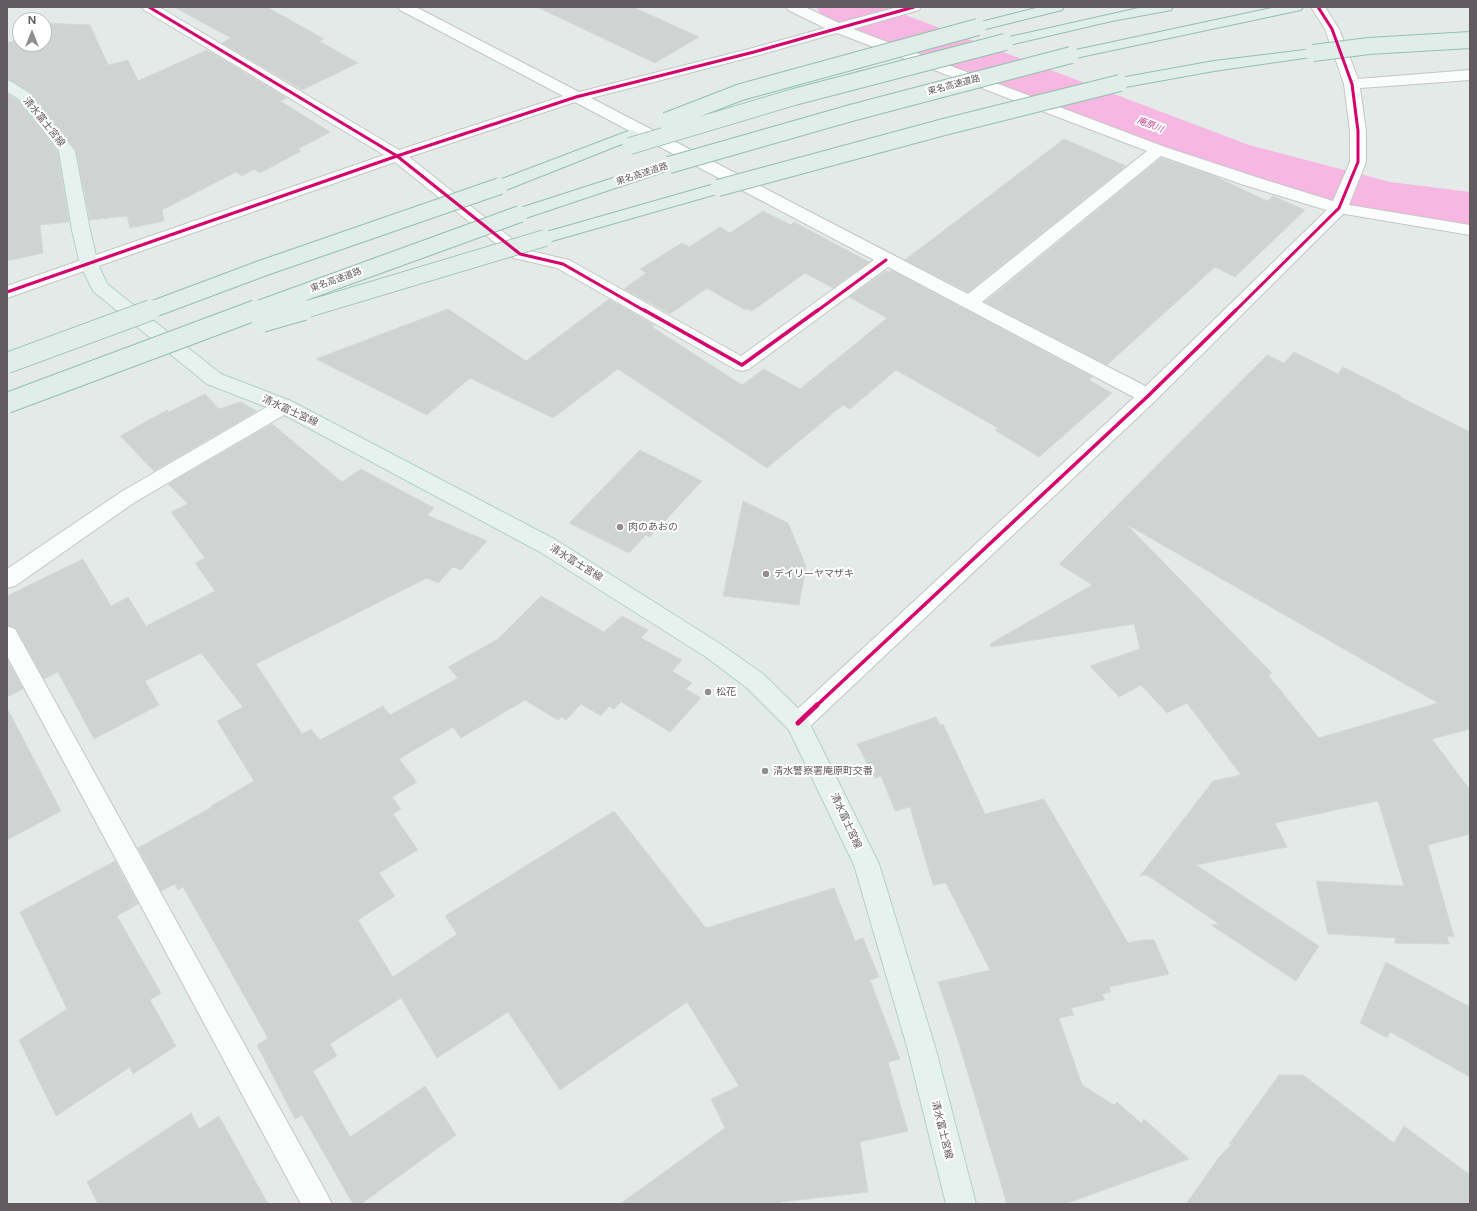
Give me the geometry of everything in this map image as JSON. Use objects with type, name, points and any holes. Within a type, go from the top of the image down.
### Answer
[{"type":"highway","points":[[7,363],[263,268],[630,140],[741,92],[978,27],[1057,7]]},
{"type":"highway","points":[[630,140],[1005,42],[1166,7]]},
{"type":"highway","name":"東名高速道路","points":[[7,403],[289,297],[520,214],[669,165],[858,110],[1071,55],[1293,8]]},
{"type":"highway","points":[[66,381],[718,188],[944,126],[1120,83],[1214,66],[1369,46],[1470,40]]},
{"type":"main road","name":"清水富士宮線","points":[[7,85],[24,96],[67,151],[81,230],[89,264],[99,287],[214,380],[284,406],[548,546],[714,651],[755,681],[798,723],[866,864],[922,1050],[961,1204]]},
{"type":"street","points":[[149,7],[397,156],[520,254],[563,264],[742,365],[886,260]]},
{"type":"street","points":[[405,7],[1148,396]]},
{"type":"street","points":[[793,7],[1159,150],[1250,181],[1341,203],[1470,230]]},
{"type":"street","points":[[7,292],[397,156],[576,97],[754,52],[912,7]]},
{"type":"street","points":[[798,723],[1148,396],[1341,203],[1358,162],[1358,131],[1352,84],[1332,29],[1318,7]]},
{"type":"street","points":[[1352,84],[1470,75]]},
{"type":"street","points":[[969,303],[1159,150]]},
{"type":"street","points":[[7,580],[128,497],[284,406]]},
{"type":"street","points":[[7,635],[316,1204]]},
{"type":"building","points":[[174,7],[267,7],[324,39],[319,41],[358,63],[302,90],[222,43],[231,38]]},
{"type":"building","points":[[537,7],[633,7],[699,37],[655,63]]},
{"type":"building","points":[[52,23],[90,25],[108,65],[128,60],[138,81],[207,50],[287,98],[280,101],[330,132],[298,149],[301,151],[260,173],[254,169],[242,176],[236,172],[162,210],[164,221],[130,228],[127,216],[90,220],[76,150],[30,92],[7,79],[7,43],[12,41],[12,52],[52,52]]},
{"type":"building","points":[[7,94],[18,100],[58,152],[69,222],[40,225],[43,253],[7,261]]},
{"type":"building","points":[[1064,139],[1126,166],[968,292],[905,260]]},
{"type":"building","points":[[1161,158],[1212,175],[1267,201],[1273,196],[1305,210],[1235,277],[1215,267],[1107,365],[985,302]]},
{"type":"building","points":[[763,211],[791,225],[794,222],[869,262],[833,288],[805,273],[752,311],[747,309],[745,310],[707,288],[670,314],[624,289],[646,273],[640,269],[682,243],[689,247],[720,227],[730,233]]},
{"type":"building","points":[[891,270],[1092,377],[1089,380],[1112,393],[1039,457],[995,430],[998,428],[896,370],[850,409],[843,405],[767,468],[618,369],[553,418],[470,378],[427,415],[316,359],[448,309],[526,361],[609,299],[654,325],[652,327],[742,385],[764,369],[800,389],[887,318],[849,297],[886,271],[889,272]]},
{"type":"building","points":[[1294,352],[1338,374],[1343,367],[1470,432],[1470,729],[1432,739],[1470,790],[1470,834],[1428,845],[1454,937],[1447,936],[1449,944],[1394,943],[1396,938],[1328,934],[1316,881],[1404,886],[1378,801],[1275,823],[1287,847],[1196,865],[1319,946],[1296,981],[1211,925],[1219,924],[1147,875],[1140,876],[1213,781],[1241,775],[1187,703],[1167,713],[1141,685],[1119,697],[1090,666],[1140,649],[1134,624],[991,647],[990,644],[1092,585],[1059,564],[1267,355],[1284,363]],"holes":[[[1126,524],[1438,703],[1319,738],[1268,675],[1272,673]]]},
{"type":"building","points":[[205,394],[219,409],[240,402],[257,411],[154,471],[120,436],[167,410],[169,412]]},
{"type":"building","points":[[272,424],[342,482],[361,469],[434,508],[427,515],[487,541],[461,570],[453,567],[438,583],[427,578],[256,664],[302,734],[311,729],[320,740],[383,706],[390,715],[458,678],[448,667],[498,639],[541,596],[604,632],[622,616],[648,630],[641,638],[682,660],[672,671],[692,683],[686,689],[701,698],[670,732],[621,702],[614,709],[609,706],[601,716],[581,704],[566,720],[561,717],[558,720],[525,700],[461,738],[453,727],[399,759],[417,782],[392,797],[401,809],[393,814],[418,850],[379,873],[395,896],[358,920],[393,977],[457,934],[445,916],[614,811],[706,928],[834,888],[855,941],[863,938],[879,977],[870,980],[900,1059],[888,1062],[908,1131],[860,1142],[868,1192],[781,1202],[781,1204],[620,1204],[725,1128],[711,1099],[739,1086],[687,1002],[560,1090],[508,1012],[437,1058],[401,998],[330,1044],[337,1056],[313,1071],[350,1137],[425,1086],[456,1135],[361,1204],[353,1204],[302,1115],[295,1119],[257,1045],[268,1038],[183,887],[178,890],[175,884],[161,891],[138,848],[212,807],[211,806],[254,781],[217,721],[243,707],[201,653],[145,681],[159,705],[94,739],[58,672],[44,679],[16,628],[7,625],[7,596],[83,559],[111,606],[128,597],[146,626],[215,591],[195,563],[205,558],[171,512],[188,504],[168,484]]},
{"type":"building","points":[[640,450],[702,481],[650,537],[646,535],[629,553],[569,523]]},
{"type":"building","points":[[743,501],[788,523],[806,566],[799,605],[723,596]]},
{"type":"building","points":[[7,659],[23,689],[7,697]]},
{"type":"building","points":[[7,708],[61,811],[7,840]]},
{"type":"building","points":[[936,717],[940,725],[943,724],[985,814],[1044,799],[1128,943],[1143,940],[1154,940],[1169,974],[1109,987],[1111,992],[1102,994],[1105,1000],[1071,1008],[1074,1015],[1059,1018],[1082,1085],[1114,1105],[1117,1102],[1141,1123],[1144,1119],[1189,1159],[1065,1204],[1007,1204],[957,1037],[938,982],[990,970],[946,883],[933,885],[910,807],[895,811],[881,776],[875,778],[857,744]]},
{"type":"building","points":[[115,861],[138,904],[117,916],[161,993],[150,1000],[176,1046],[133,1074],[130,1067],[56,1116],[19,1040],[67,1009],[20,912]]},
{"type":"building","points":[[1386,962],[1470,1007],[1470,1077],[1390,1032],[1387,1038],[1360,1023]]},
{"type":"building","points":[[1279,1075],[1303,1075],[1394,1143],[1404,1126],[1470,1175],[1470,1204],[1186,1204],[1220,1156],[1233,1143],[1229,1144]]},
{"type":"building","points":[[191,1113],[199,1129],[219,1116],[268,1204],[98,1204],[87,1182]]},
{"type":"waterway","name":"庵原川","points":[[840,7],[1230,156],[1388,198],[1470,209]]},
{"type":"cycle path","points":[[149,7],[397,156],[520,254],[563,264],[742,365],[886,260]]},
{"type":"cycle path","points":[[7,292],[397,156],[576,97],[754,52],[914,7]]},
{"type":"cycle path","points":[[798,723],[1148,396],[1339,208],[1358,162],[1358,131],[1352,84],[1332,29],[1318,7]]},
{"type":"place","name":"肉のあおの","points":[[620,527]]},
{"type":"place","name":"デイリーヤマザキ","points":[[766,574]]},
{"type":"place","name":"松花","points":[[708,692]]},
{"type":"place","name":"清水警察署庵原町交番","points":[[765,771]]}]
